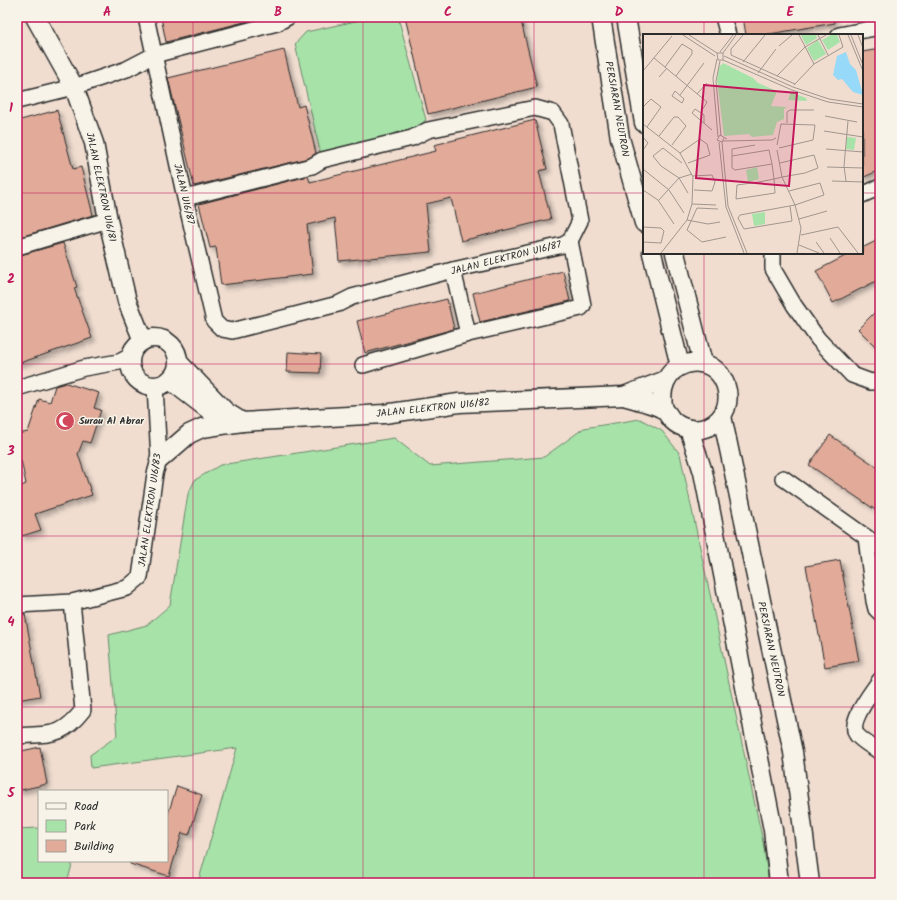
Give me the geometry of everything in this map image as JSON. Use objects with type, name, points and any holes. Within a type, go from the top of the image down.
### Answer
[{"type":"street","name":"JALAN ELEKTRON U16/81","points":[[35,17],[74,87],[94,143],[108,220],[127,301],[143,341]]},
{"type":"street","name":"JALAN U16/87","points":[[146,17],[185,198],[214,320],[222,329]]},
{"type":"street","points":[[17,101],[74,87],[127,68],[154,55],[277,23],[288,17]]},
{"type":"street","name":"PERSIARAN NEUTRON","points":[[601,17],[620,138],[643,219]]},
{"type":"street","points":[[626,17],[643,117]]},
{"type":"street","points":[[723,17],[728,34]]},
{"type":"street","points":[[844,34],[880,27]]},
{"type":"street","name":"JALAN ELEKTRON U16/87","points":[[185,198],[312,166],[322,160],[412,138],[428,130],[534,108],[553,113],[561,124],[580,221],[570,241],[563,245],[454,270],[352,297],[338,304],[232,331],[222,329]]},
{"type":"street","points":[[863,195],[880,187]]},
{"type":"street","points":[[17,247],[108,220]]},
{"type":"street","points":[[363,365],[468,334],[583,306],[570,241]]},
{"type":"street","points":[[652,254],[680,366]]},
{"type":"street","points":[[675,254],[703,363]]},
{"type":"street","points":[[772,254],[773,269],[794,305],[818,339],[852,375],[870,382],[880,381]]},
{"type":"street","points":[[454,270],[468,334]]},
{"type":"street","points":[[17,388],[84,368],[118,362],[131,356],[138,345],[143,341],[157,338],[170,344],[175,349],[179,363],[226,412],[242,422]]},
{"type":"street","points":[[131,356],[132,370],[135,377],[147,385],[162,383],[177,370],[179,363]]},
{"type":"street","points":[[695,362],[703,363],[722,375],[727,385],[729,396],[727,407],[722,416],[707,427],[689,429],[670,419],[664,410],[661,399],[662,389],[672,372],[680,366],[695,362]]},
{"type":"street","points":[[624,396],[666,380]]},
{"type":"street","points":[[162,383],[219,418],[242,422]]},
{"type":"street","name":"JALAN ELEKTRON U16/83","points":[[17,605],[72,602],[128,588],[140,577],[155,474],[159,460],[162,383]]},
{"type":"street","points":[[624,396],[664,410]]},
{"type":"street","name":"JALAN ELEKTRON U16/82","points":[[242,422],[384,414],[459,404],[624,396]]},
{"type":"street","name":"PERSIARAN NEUTRON","points":[[722,416],[793,752],[810,883]]},
{"type":"street","points":[[159,460],[189,434],[202,428],[242,422]]},
{"type":"street","points":[[689,429],[703,472],[773,830],[779,883]]},
{"type":"street","points":[[783,478],[880,547]]},
{"type":"street","points":[[866,537],[874,601],[876,609],[880,613]]},
{"type":"street","points":[[17,736],[60,732],[71,725],[83,710],[72,602]]},
{"type":"street","points":[[880,680],[855,719],[854,727],[856,734],[880,752]]},
{"type":"green space","points":[[374,17],[398,17],[426,120],[416,128],[321,156],[295,44],[306,32]]},
{"type":"green space","points":[[640,419],[662,431],[680,454],[763,842],[769,883],[198,883],[237,748],[91,768],[90,755],[117,736],[109,635],[147,625],[170,605],[188,494],[195,480],[220,465],[394,438],[430,466],[544,457],[584,428]]},
{"type":"green space","points":[[38,828],[38,862],[73,862],[67,883],[17,883],[17,829]]},
{"type":"building","points":[[161,17],[260,17],[260,18],[166,42]]},
{"type":"building","points":[[405,17],[520,17],[537,87],[428,114]]},
{"type":"building","points":[[743,17],[834,17],[835,23],[769,34],[746,34]]},
{"type":"building","points":[[880,49],[880,170],[863,178],[863,52]]},
{"type":"building","points":[[284,50],[298,107],[304,105],[316,153],[309,158],[194,186],[168,78]]},
{"type":"building","points":[[57,110],[73,169],[81,167],[93,215],[17,238],[17,121]]},
{"type":"building","points":[[535,120],[547,169],[539,171],[551,219],[461,241],[451,198],[426,204],[431,252],[339,261],[335,218],[307,225],[313,274],[221,285],[216,247],[210,248],[199,204],[308,176],[310,182],[436,151],[434,145]]},
{"type":"building","points":[[880,239],[880,279],[833,303],[816,271],[849,254],[863,254],[863,248]]},
{"type":"building","points":[[63,243],[77,287],[74,288],[92,338],[17,364],[17,256]]},
{"type":"building","points":[[563,271],[570,301],[480,322],[473,293]]},
{"type":"building","points":[[447,299],[454,329],[365,353],[357,321]]},
{"type":"building","points":[[880,307],[880,351],[858,329]]},
{"type":"building","points":[[288,352],[321,354],[320,373],[287,372]]},
{"type":"building","points":[[66,383],[99,393],[94,408],[101,410],[90,443],[83,441],[78,454],[92,495],[35,514],[41,530],[22,536],[17,522],[17,488],[26,484],[21,460],[17,461],[17,434],[28,432],[39,399],[50,402],[55,386]]},
{"type":"building","points":[[830,435],[880,469],[880,513],[809,465]]},
{"type":"building","points":[[840,560],[859,661],[825,667],[806,566]]},
{"type":"building","points":[[17,614],[25,614],[40,696],[17,700]]},
{"type":"building","points":[[40,747],[47,784],[17,791],[17,752]]},
{"type":"building","points":[[177,786],[202,795],[189,835],[182,833],[169,876],[130,864],[130,862],[168,862],[168,814]]},
{"type":"place","name":"Surau Al Abrar","points":[[65,421]]}]
